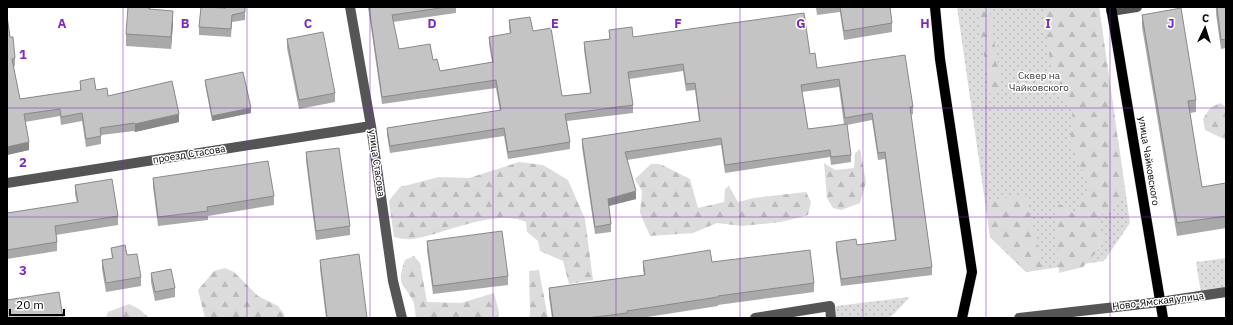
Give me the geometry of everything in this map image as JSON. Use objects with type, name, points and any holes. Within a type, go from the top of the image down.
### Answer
[{"type":"main road","points":[[935,7],[940,59],[972,272],[962,318]]},
{"type":"main road","name":"улица Чайковского","points":[[1111,9],[1163,318]]},
{"type":"street","name":"улица Стасова","points":[[350,7],[372,126],[393,281],[402,318]]},
{"type":"street","points":[[1111,9],[1137,7]]},
{"type":"street","name":"проезд Стасова","points":[[7,183],[372,126]]},
{"type":"street","name":"Ново-Ямская улица","points":[[1018,318],[1160,302],[1226,292]]},
{"type":"street","points":[[755,318],[830,306],[830,318]]},
{"type":"green space","name":"Сквер на Чайковского","points":[[957,7],[1099,7],[1130,223],[1104,261],[1026,272],[990,237]]},
{"type":"green space","points":[[977,7],[989,7],[1002,90],[990,95]]},
{"type":"green space","points":[[1043,7],[1099,7],[1126,197],[1098,217],[1104,243],[1083,267],[1059,273],[1055,201],[1074,214],[1089,186],[1070,142],[1073,107],[1054,92]]},
{"type":"green space","points":[[1220,103],[1226,107],[1226,140],[1205,130],[1203,119],[1210,108]]},
{"type":"green space","points":[[860,149],[866,182],[860,203],[841,210],[833,208],[827,198],[824,163],[835,170],[854,168],[855,153]]},
{"type":"green space","points":[[519,162],[543,165],[568,180],[585,219],[593,280],[569,284],[563,261],[540,251],[538,241],[527,232],[526,222],[514,219],[500,218],[485,220],[412,239],[394,237],[389,201],[400,187],[439,177],[469,178]]},
{"type":"green space","points":[[651,164],[660,164],[690,179],[698,208],[724,202],[725,189],[729,186],[738,202],[754,198],[806,192],[811,202],[808,215],[781,222],[742,226],[717,223],[693,233],[650,236],[640,213],[642,191],[635,179]]},
{"type":"green space","points":[[1025,194],[1043,269],[1026,272],[990,237],[986,202]]},
{"type":"green space","points":[[414,256],[420,263],[427,302],[461,303],[494,293],[499,312],[498,318],[416,318],[413,301],[401,281],[401,274],[405,260]]},
{"type":"green space","points":[[1226,258],[1226,289],[1201,293],[1196,262]]},
{"type":"green space","points":[[225,268],[234,272],[258,296],[278,306],[284,314],[284,318],[205,318],[198,290],[214,271]]},
{"type":"green space","points":[[539,270],[548,318],[528,318],[530,315],[529,271]]},
{"type":"green space","points":[[910,297],[890,318],[836,318],[836,306]]},
{"type":"green space","points":[[129,304],[139,309],[149,318],[106,318],[108,312]]},
{"type":"building","points":[[128,7],[149,7],[149,9],[173,11],[171,37],[126,34]]},
{"type":"building","points":[[201,7],[245,7],[245,12],[232,15],[231,29],[199,27]]},
{"type":"building","points":[[369,7],[447,7],[392,15],[399,49],[430,44],[433,60],[437,59],[440,71],[493,62],[489,37],[511,33],[509,20],[530,17],[533,31],[551,28],[562,96],[591,93],[584,42],[610,39],[609,30],[632,27],[633,37],[804,13],[810,54],[815,53],[817,68],[905,55],[913,107],[910,107],[932,267],[841,279],[836,242],[856,239],[857,245],[896,240],[885,152],[878,153],[872,113],[845,118],[839,79],[801,85],[808,129],[847,124],[851,155],[831,157],[830,150],[725,165],[721,138],[625,152],[636,191],[608,199],[611,224],[595,227],[582,139],[700,121],[695,83],[686,84],[683,64],[628,72],[633,105],[565,114],[570,142],[508,152],[504,128],[390,146],[387,128],[501,110],[496,80],[382,97]]},
{"type":"building","points":[[840,7],[890,7],[892,23],[844,31]]},
{"type":"building","points":[[1217,7],[1226,7],[1226,39],[1221,40]]},
{"type":"building","points":[[1181,8],[1196,100],[1188,101],[1202,187],[1226,183],[1226,216],[1177,223],[1142,15]]},
{"type":"building","points":[[7,16],[10,37],[13,37],[15,58],[12,59],[20,99],[81,90],[80,81],[94,78],[96,90],[107,88],[108,96],[172,81],[179,114],[135,124],[100,128],[101,136],[86,139],[82,113],[61,117],[60,109],[24,114],[29,142],[7,147]]},
{"type":"building","points":[[323,32],[335,93],[299,100],[287,39]]},
{"type":"building","points":[[243,72],[251,108],[212,116],[205,80]]},
{"type":"building","points":[[339,148],[350,226],[316,231],[306,152]]},
{"type":"building","points":[[268,161],[274,196],[207,207],[208,211],[158,217],[153,178]]},
{"type":"building","points":[[112,179],[118,216],[55,226],[57,242],[7,250],[7,213],[78,202],[75,185]]},
{"type":"building","points":[[502,231],[508,276],[433,286],[427,241]]},
{"type":"building","points":[[125,245],[127,255],[137,254],[141,277],[106,283],[102,260],[113,258],[111,248]]},
{"type":"building","points":[[710,250],[712,262],[810,250],[814,283],[718,296],[627,311],[627,313],[587,318],[553,318],[549,288],[645,275],[643,261]]},
{"type":"building","points":[[359,254],[367,318],[327,318],[320,260]]},
{"type":"building","points":[[171,269],[175,288],[155,292],[151,273]]},
{"type":"building","points":[[59,292],[63,318],[7,318],[7,300]]}]
